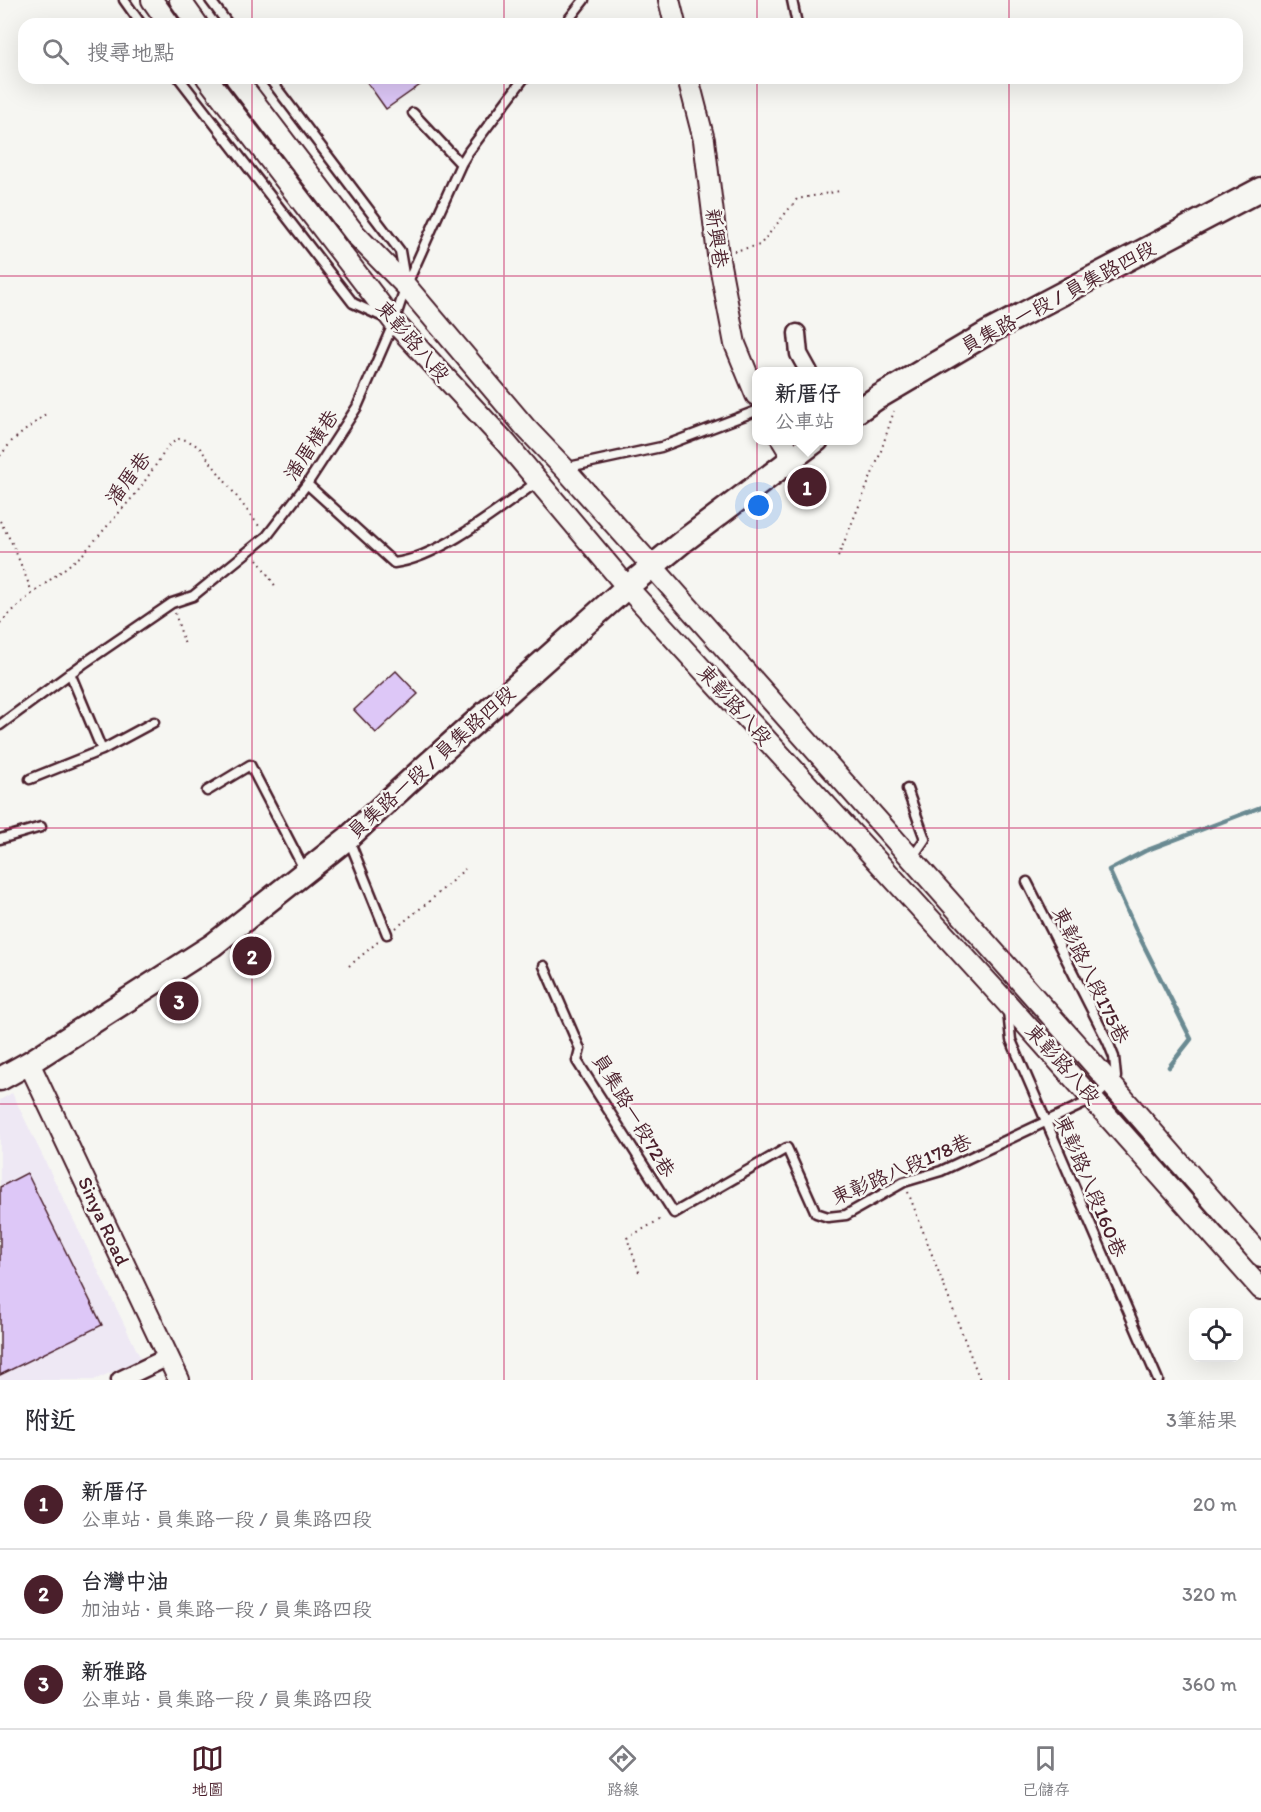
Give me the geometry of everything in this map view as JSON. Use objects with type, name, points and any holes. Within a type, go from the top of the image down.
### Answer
[{"type":"main road","name":"員集路一段 / 員集路四段","points":[[863,408],[989,332],[1261,189]]},
{"type":"main road","name":"員集路一段 / 員集路四段","points":[[0,1079],[29,1063],[213,945],[348,838],[627,587],[681,543],[787,449],[802,445]]},
{"type":"street","points":[[152,0],[165,18]]},
{"type":"street","points":[[180,0],[193,18]]},
{"type":"street","points":[[669,0],[674,18]]},
{"type":"street","name":"東彰路八段","points":[[211,84],[394,322],[506,443],[627,587],[1094,1099],[1261,1289]]},
{"type":"street","name":"東彰路八段","points":[[240,84],[356,235],[406,286],[525,427],[912,858],[1261,1256]]},
{"type":"street","name":"新興巷","points":[[690,84],[704,140],[718,255],[735,344],[752,385]]},
{"type":"street","points":[[797,333],[800,354],[806,367]]},
{"type":"street","name":"Sinya Road","points":[[29,1063],[179,1380]]},
{"type":"street","points":[[120,1380],[168,1357]]},
{"type":"lane","points":[[124,0],[137,18]]},
{"type":"lane","points":[[210,0],[224,18]]},
{"type":"lane","points":[[570,18],[584,0]]},
{"type":"lane","points":[[792,0],[796,18]]},
{"type":"lane","points":[[184,84],[353,303],[394,322]]},
{"type":"lane","points":[[274,84],[400,251],[406,286]]},
{"type":"lane","name":"潘厝橫巷","points":[[0,725],[70,673],[172,603],[192,596],[267,536],[307,484],[357,407],[394,322],[406,286],[461,164],[519,84]]},
{"type":"lane","points":[[413,113],[461,164]]},
{"type":"lane","points":[[564,468],[661,447],[752,413]]},
{"type":"lane","points":[[307,484],[394,563],[406,562],[429,554],[481,522],[538,481]]},
{"type":"lane","points":[[70,673],[102,750]]},
{"type":"lane","points":[[30,779],[102,750],[154,722]]},
{"type":"lane","points":[[207,792],[250,765],[305,872]]},
{"type":"lane","points":[[907,789],[925,839],[912,858]]},
{"type":"lane","points":[[0,839],[41,827]]},
{"type":"lane","points":[[348,838],[387,934]]},
{"type":"lane","name":"東彰路八段175巷","points":[[1027,882],[1108,1042],[1114,1057],[1116,1077],[1111,1084]]},
{"type":"lane","name":"員集路一段72巷","points":[[544,966],[580,1049],[578,1060],[674,1213]]},
{"type":"lane","name":"東彰路八段160巷","points":[[1006,1002],[1011,1040],[1158,1380]]},
{"type":"lane","name":"東彰路八段178巷","points":[[674,1213],[787,1148],[816,1213],[828,1217],[846,1215],[904,1182],[941,1172],[1094,1099],[1111,1084]]},
{"type":"path","points":[[718,255],[760,244],[797,199],[840,191]]},
{"type":"path","points":[[838,556],[879,457],[902,383]]},
{"type":"path","points":[[0,456],[12,441],[47,413]]},
{"type":"path","name":"潘厝巷","points":[[0,623],[33,593],[82,555],[138,491],[170,444],[179,439],[188,440],[199,447],[267,536]]},
{"type":"path","points":[[0,521],[13,545],[33,593]]},
{"type":"path","points":[[251,549],[276,587]]},
{"type":"path","points":[[172,603],[185,645]]},
{"type":"path","points":[[349,966],[432,900],[465,869]]},
{"type":"path","points":[[904,1182],[980,1380]]},
{"type":"path","points":[[639,1272],[627,1238],[674,1213]]},
{"type":"shaded area","points":[[12,1093],[141,1359],[94,1380],[0,1380],[0,1100]]},
{"type":"building","points":[[368,84],[421,84],[386,109]]},
{"type":"building","points":[[396,671],[418,694],[376,733],[354,710]]},
{"type":"building","points":[[27,1173],[102,1325],[0,1375],[0,1187]]},
{"type":"waterway","points":[[1169,1067],[1191,1039],[1135,928],[1109,870],[1145,851],[1261,807]]},
{"type":"place","name":"新厝仔","points":[[807,487]]},
{"type":"place","name":"台灣中油","points":[[252,956]]},
{"type":"place","name":"新雅路","points":[[179,1001]]}]
